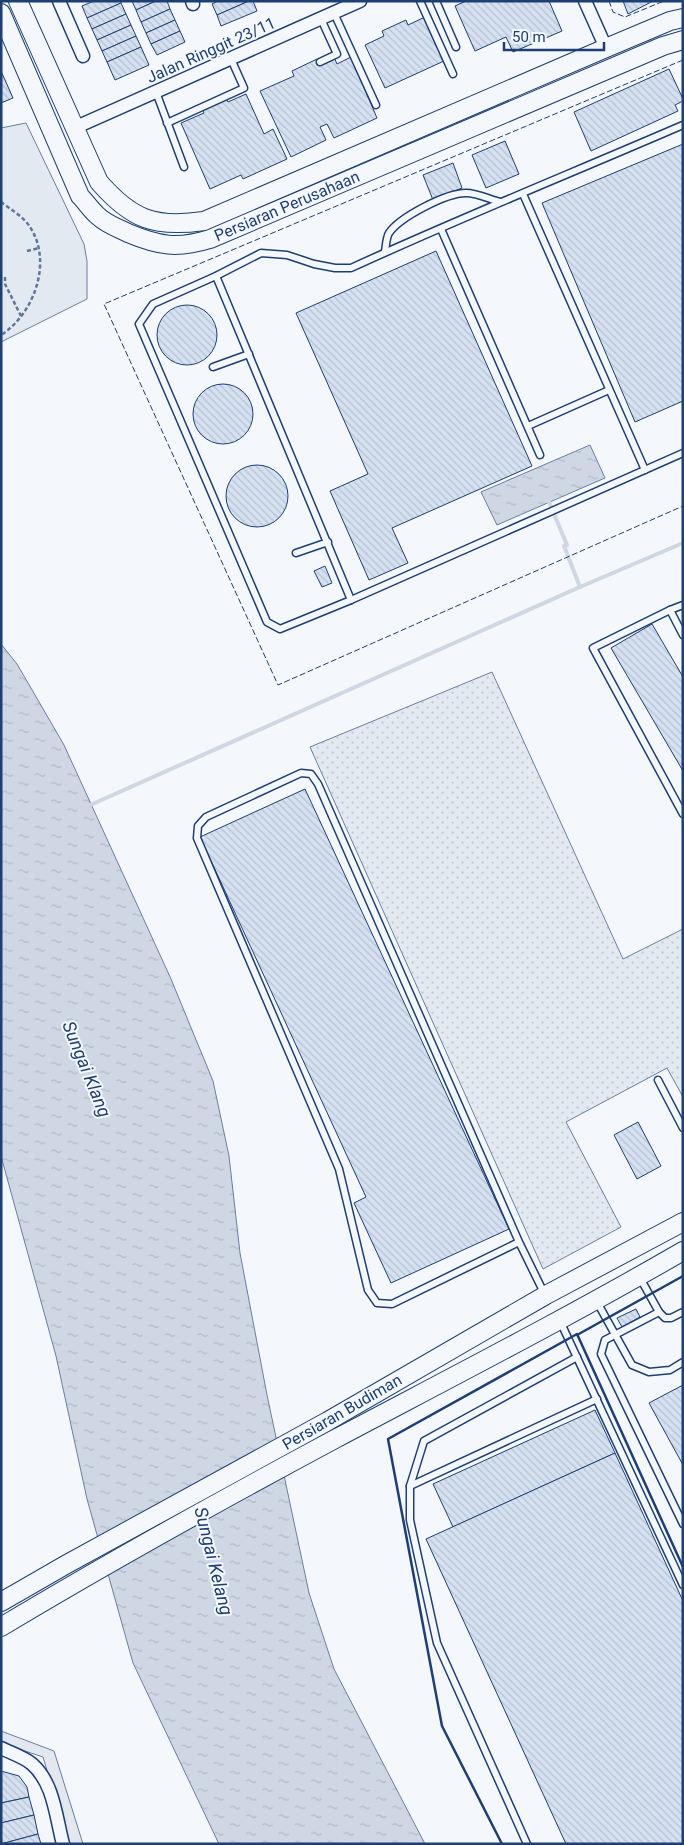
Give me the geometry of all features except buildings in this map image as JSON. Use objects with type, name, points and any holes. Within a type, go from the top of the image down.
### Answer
[{"type":"main road","name":"Persiaran Perusahaan","points":[[21,7],[99,182],[116,202],[134,214],[156,222],[179,224],[204,221],[606,48],[683,18]]},
{"type":"main road","name":"Persiaran Perusahaan","points":[[2,19],[80,196],[99,217],[114,227],[152,243],[169,245],[191,245],[210,239],[663,46],[683,40]]},
{"type":"main road","name":"Persiaran Budiman","points":[[1,1602],[328,1421],[546,1296],[683,1222]]},
{"type":"main road","name":"Persiaran Budiman","points":[[1,1627],[74,1583],[333,1440],[560,1320],[683,1250]]},
{"type":"street","points":[[59,1],[83,56]]},
{"type":"street","name":"Jalan Ringgit 23/11","points":[[74,128],[360,1]]},
{"type":"street","points":[[585,1],[606,48]]},
{"type":"street","points":[[2,19],[21,7]]},
{"type":"street","points":[[1,1748],[31,1763],[42,1774],[49,1789],[62,1844]]},
{"type":"lane","points":[[420,1],[453,74]]},
{"type":"lane","points":[[436,1],[456,47]]},
{"type":"lane","points":[[334,13],[376,105]]},
{"type":"lane","points":[[320,62],[337,54],[321,19]]},
{"type":"lane","points":[[167,123],[244,88],[231,59]]},
{"type":"lane","points":[[156,92],[184,167]]},
{"type":"lane","points":[[683,125],[350,268],[335,268],[314,264],[287,255],[261,253],[216,276],[153,304],[139,324],[267,622],[280,629],[351,600],[683,453]]},
{"type":"lane","points":[[385,252],[387,235],[398,222],[410,214],[454,194],[467,193],[500,202]]},
{"type":"lane","points":[[523,194],[645,470]]},
{"type":"lane","points":[[441,229],[540,455]]},
{"type":"lane","points":[[216,276],[351,600]]},
{"type":"lane","points":[[213,367],[250,354]]},
{"type":"lane","points":[[528,426],[609,390]]},
{"type":"lane","points":[[296,553],[328,542]]},
{"type":"lane","points":[[683,605],[593,648],[683,814]]},
{"type":"lane","points":[[670,610],[683,635]]},
{"type":"lane","points":[[518,1242],[392,1304],[377,1303],[368,1290],[338,1169],[197,838],[198,826],[206,817],[301,773],[311,774],[318,784],[518,1242],[546,1296]]},
{"type":"lane","points":[[658,1080],[683,1128]]},
{"type":"lane","points":[[639,1276],[659,1312],[665,1318],[671,1318],[683,1312]]},
{"type":"lane","points":[[596,1300],[632,1365],[649,1372],[670,1370],[683,1362]]},
{"type":"lane","points":[[659,1312],[605,1340],[601,1354],[683,1524]]},
{"type":"lane","points":[[560,1320],[683,1585]]},
{"type":"lane","points":[[527,1844],[437,1643],[410,1520],[410,1486],[424,1441],[577,1357]]},
{"type":"lane","points":[[410,1486],[597,1399]]},
{"type":"path","points":[[1,202],[30,225],[39,248],[40,268],[33,296],[26,311],[1,335]]},
{"type":"path","points":[[27,251],[39,248]]},
{"type":"path","points":[[5,277],[5,284],[21,316]]},
{"type":"shaded area","points":[[26,123],[84,244],[87,261],[87,299],[1,342],[1,128]]},
{"type":"shaded area","points":[[492,672],[623,959],[683,929],[683,1097],[667,1068],[566,1122],[621,1227],[543,1269],[310,747]]},
{"type":"shaded area","points":[[1,1731],[54,1751],[83,1844],[69,1844],[43,1757],[1,1743]]},
{"type":"water","points":[[590,445],[605,478],[497,525],[481,492]]},
{"type":"water","points":[[1,644],[17,664],[64,745],[171,979],[213,1081],[229,1156],[240,1253],[267,1395],[309,1593],[334,1669],[425,1844],[219,1844],[133,1663],[87,1499],[56,1356],[1,1156]]},
{"type":"waterway","points":[[549,502],[567,545],[564,546],[580,587]]},
{"type":"waterway","points":[[88,806],[683,543]]},
{"type":"fence","points":[[609,1],[613,12],[625,17],[664,1]]},
{"type":"fence","points":[[683,60],[104,304],[278,685],[683,506]]},
{"type":"wall","points":[[577,1335],[683,1276]]},
{"type":"wall","points":[[502,1844],[442,1726],[388,1439],[577,1334],[683,1567]]},
{"type":"water label","name":"Sungai Klang","points":[[87,1069]]},
{"type":"water label","name":"Sungai Kelang","points":[[214,1561]]}]
